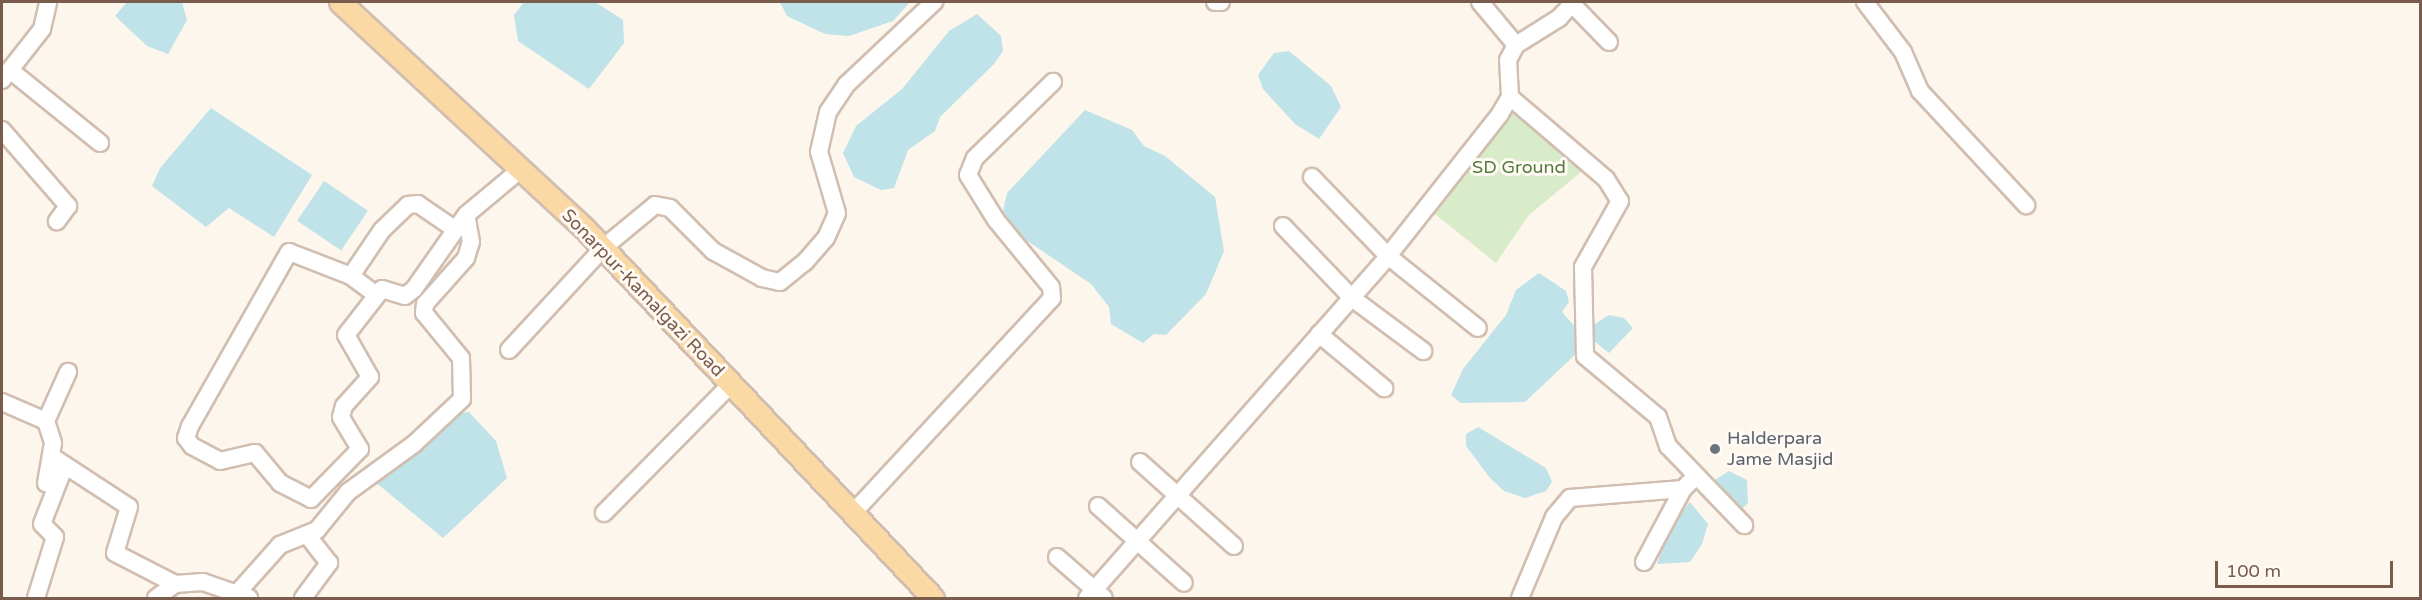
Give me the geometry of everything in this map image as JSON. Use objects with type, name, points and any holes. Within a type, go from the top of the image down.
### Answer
[{"type":"main road","name":"Sonarpur-Kamalgazi Road","points":[[340,2],[603,248],[933,598]]},
{"type":"street","points":[[48,2],[42,28],[6,75],[100,143]]},
{"type":"street","points":[[509,350],[603,248],[655,205],[670,208],[713,251],[780,282],[826,238],[837,213],[819,152],[828,112],[847,84],[934,2]]},
{"type":"street","points":[[1215,2],[1221,2]]},
{"type":"street","points":[[1480,2],[1516,45]]},
{"type":"street","points":[[1865,2],[1903,52],[1920,91],[2026,205]]},
{"type":"street","points":[[1057,556],[1095,596],[1138,541],[1388,256],[1510,97],[1508,60],[1516,45],[1573,3],[1609,42]]},
{"type":"street","points":[[853,513],[1052,298],[1051,287],[991,214],[968,175],[975,158],[1053,82]]},
{"type":"street","points":[[1510,97],[1617,190],[1617,213],[1583,267],[1587,309],[1582,348],[1606,379],[1658,417],[1668,446],[1744,525]]},
{"type":"street","points":[[2,130],[68,206],[57,221]]},
{"type":"street","points":[[376,295],[351,276],[289,252],[190,426],[186,438],[192,447],[220,460],[255,453],[280,483],[310,499],[360,449],[341,417],[344,406],[369,377],[346,335],[382,289],[405,296],[414,290],[453,228],[466,214],[521,169]]},
{"type":"street","points":[[1312,177],[1388,256],[1478,328]]},
{"type":"street","points":[[351,276],[382,230],[408,205],[418,204],[453,228]]},
{"type":"street","points":[[58,460],[129,507],[115,553],[175,584],[203,582],[244,595],[280,545],[308,536],[348,492],[414,444],[462,399],[461,358],[424,313],[440,282],[455,273],[469,251],[466,214]]},
{"type":"street","points":[[1283,226],[1352,298],[1423,351]]},
{"type":"street","points":[[1319,334],[1384,388]]},
{"type":"street","points":[[36,598],[55,537],[42,524],[58,460],[46,421],[68,372]]},
{"type":"street","points":[[604,513],[731,384]]},
{"type":"street","points":[[2,402],[46,421]]},
{"type":"street","points":[[46,483],[58,460]]},
{"type":"street","points":[[1140,462],[1234,546]]},
{"type":"street","points":[[1644,562],[1683,489],[1696,476]]},
{"type":"street","points":[[1520,598],[1554,517],[1570,498],[1683,489]]},
{"type":"street","points":[[1098,506],[1184,583]]},
{"type":"street","points":[[303,598],[329,563],[308,536]]},
{"type":"street","points":[[156,598],[175,584]]},
{"type":"green space","name":"SD Ground","points":[[1512,104],[1587,167],[1529,215],[1496,263],[1430,210]]},
{"type":"water","points":[[127,2],[182,2],[187,20],[168,54],[147,46],[115,16]]},
{"type":"water","points":[[524,2],[595,2],[623,20],[624,43],[589,89],[518,41],[514,15]]},
{"type":"water","points":[[780,2],[910,2],[893,21],[849,36],[825,34],[787,16]]},
{"type":"water","points":[[977,14],[1001,36],[1003,51],[994,64],[940,117],[935,131],[908,150],[894,188],[881,190],[854,177],[843,153],[856,126],[902,89],[949,31]]},
{"type":"water","points":[[1289,51],[1331,86],[1341,107],[1319,139],[1295,124],[1263,89],[1258,75],[1274,53]]},
{"type":"water","points":[[211,108],[312,175],[274,237],[229,208],[206,227],[152,186],[160,168]]},
{"type":"water","points":[[1085,110],[1132,130],[1144,146],[1165,156],[1215,197],[1224,251],[1206,294],[1166,335],[1154,334],[1143,343],[1111,324],[1109,307],[1091,284],[1020,236],[1003,211],[1007,193]]},
{"type":"water","points":[[324,181],[368,211],[341,250],[297,221]]},
{"type":"water","points":[[1539,273],[1566,291],[1569,302],[1562,312],[1577,329],[1577,353],[1525,402],[1461,403],[1451,395],[1463,369],[1506,315],[1516,290]]},
{"type":"water","points":[[1609,315],[1624,318],[1633,328],[1609,353],[1589,337],[1590,327]]},
{"type":"water","points":[[469,412],[496,441],[507,478],[443,538],[374,481],[450,414]]},
{"type":"water","points":[[1478,427],[1546,468],[1552,482],[1546,491],[1525,498],[1504,491],[1490,478],[1466,446],[1466,434]]},
{"type":"water","points":[[1729,471],[1747,480],[1748,503],[1741,510],[1715,480]]},
{"type":"water","points":[[1690,502],[1708,524],[1702,544],[1690,562],[1657,564],[1669,527]]},
{"type":"place","name":"Halderpara Jame Masjid","points":[[1715,449]]}]
